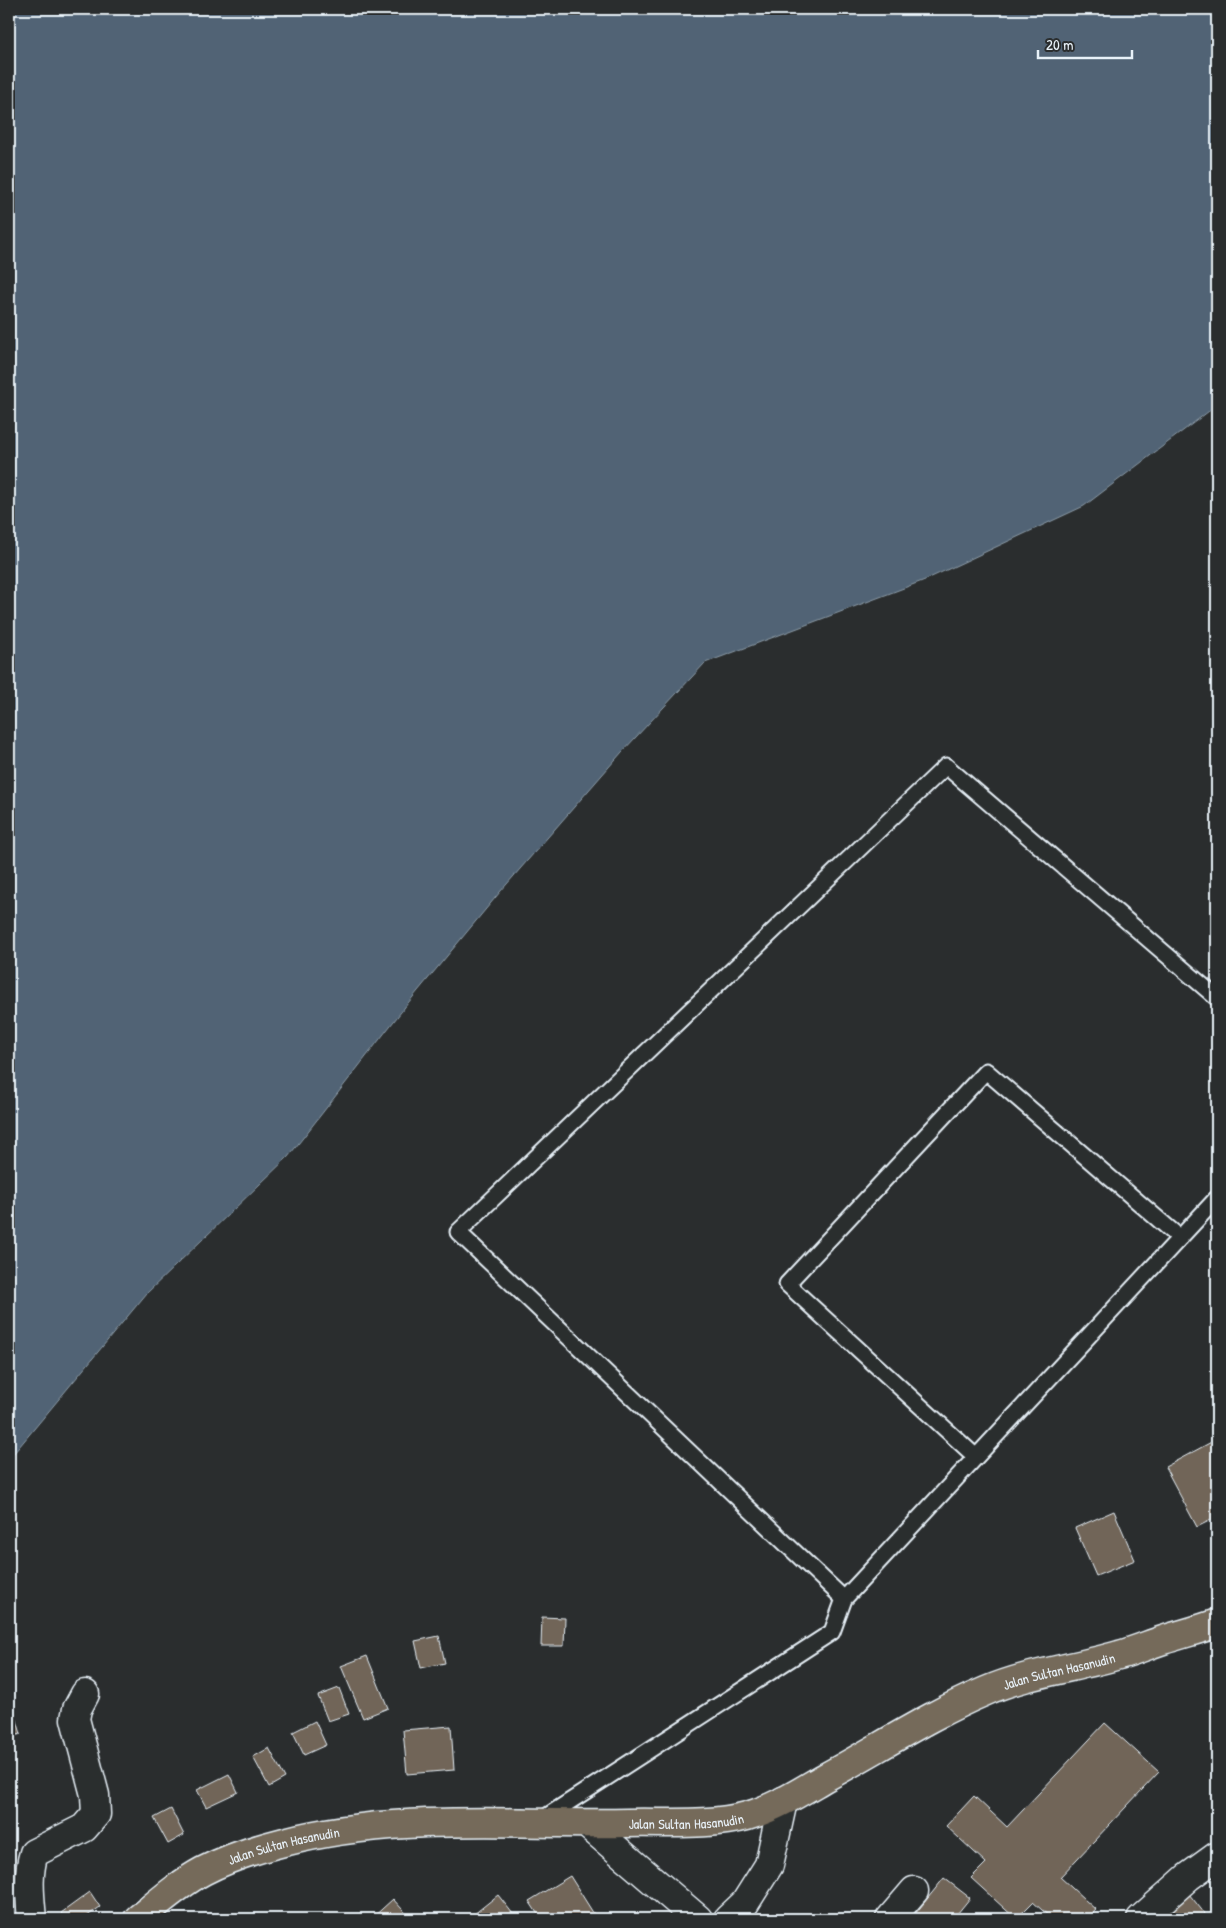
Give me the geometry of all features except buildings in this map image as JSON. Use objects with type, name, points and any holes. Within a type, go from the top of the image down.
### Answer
[{"type":"highway","name":"Jalan Sultan Hasanudin","points":[[138,1919],[180,1885],[204,1870],[250,1851],[304,1837],[371,1826],[441,1822],[587,1824],[727,1819],[748,1815],[783,1801],[856,1761],[903,1732],[989,1690],[1027,1678],[1119,1655],[1217,1624]]},
{"type":"street","points":[[32,1919],[29,1875],[34,1853],[84,1828],[96,1814],[95,1795],[74,1719],[85,1694]]},
{"type":"street","points":[[728,1919],[745,1904],[769,1865],[783,1801]]},
{"type":"street","points":[[587,1824],[698,1919]]},
{"type":"street","points":[[1141,1919],[1188,1877],[1217,1856]]},
{"type":"street","points":[[890,1919],[914,1891]]},
{"type":"lane","points":[[844,1599],[458,1232],[946,766],[1217,998]]},
{"type":"lane","points":[[976,1458],[787,1284],[986,1071],[1180,1238]]},
{"type":"lane","points":[[536,1823],[832,1632],[844,1599],[1217,1198]]},
{"type":"water","points":[[9,9],[1217,9],[1217,405],[1084,506],[925,580],[705,663],[622,752],[500,892],[408,1003],[288,1157],[147,1293],[9,1459]]}]
